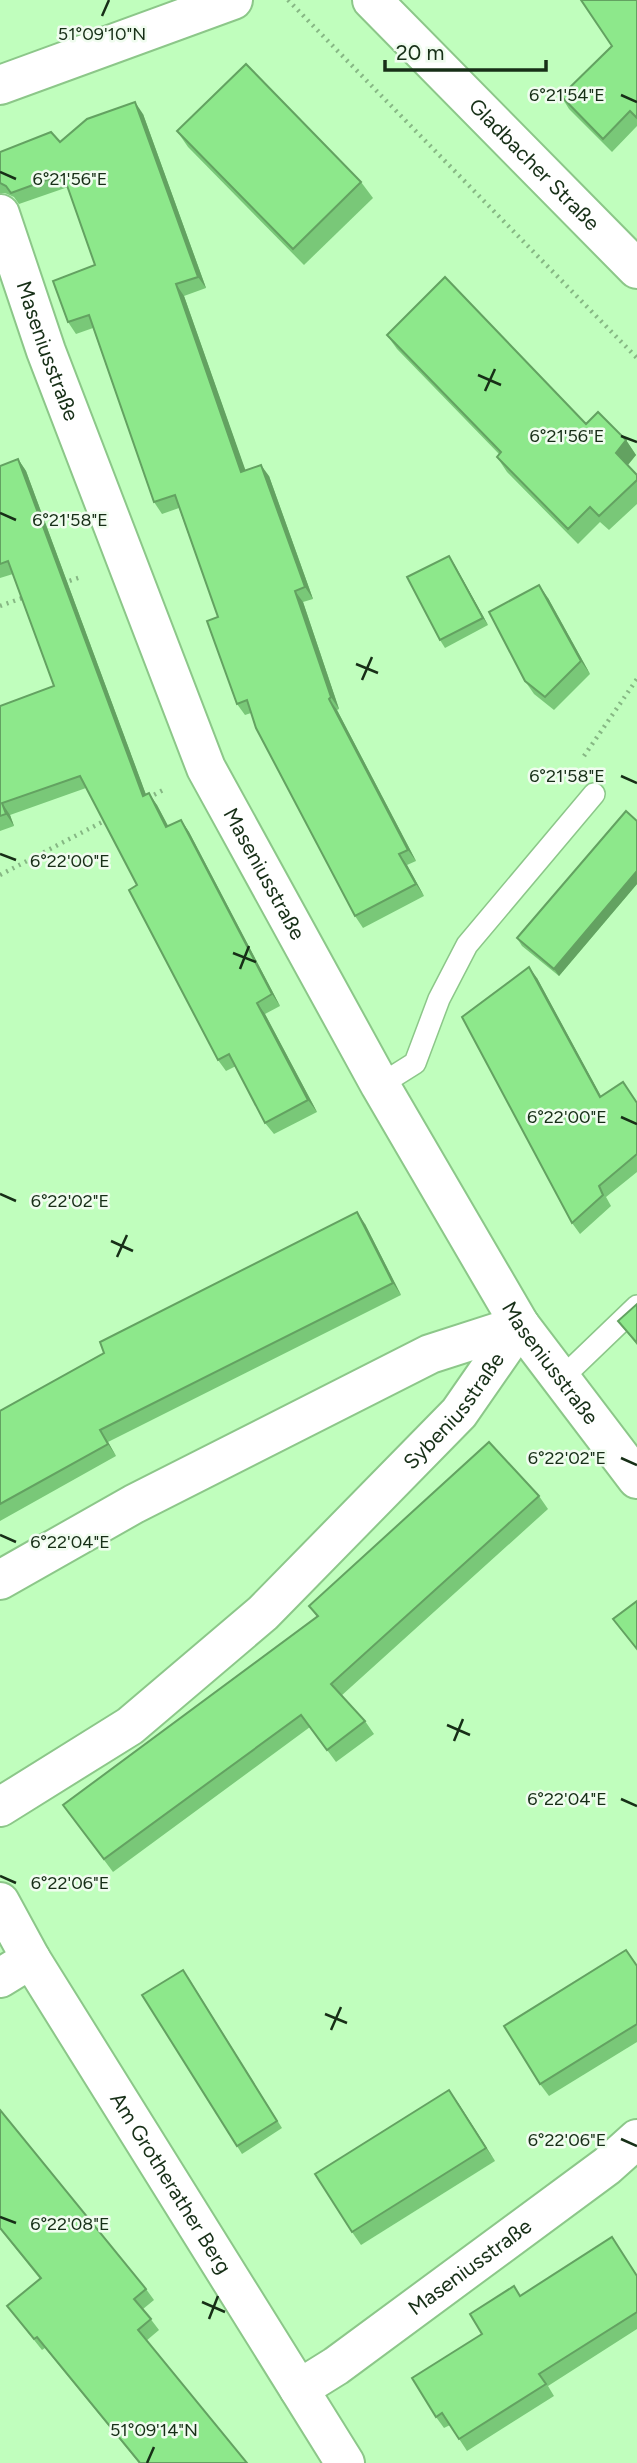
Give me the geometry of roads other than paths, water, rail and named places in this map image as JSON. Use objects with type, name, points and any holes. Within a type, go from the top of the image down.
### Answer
[{"type":"street","points":[[0,85],[233,0]]},
{"type":"street","name":"Gladbacher Straße","points":[[372,0],[637,269]]},
{"type":"street","name":"Maseniusstraße","points":[[0,214],[46,351],[206,768],[380,1085],[520,1325],[637,1479]]},
{"type":"street","name":"Sybeniusstraße","points":[[0,1580],[134,1504],[430,1353],[520,1325]]},
{"type":"street","name":"Sybeniusstraße","points":[[0,1807],[130,1726],[263,1613],[460,1413],[520,1325]]},
{"type":"street","name":"Am Grotherather Berg","points":[[0,1902],[15,1969],[299,2389],[345,2463]]},
{"type":"street","name":"Maseniusstraße","points":[[299,2389],[336,2365],[607,2166],[637,2138]]},
{"type":"lane","points":[[380,1085],[415,1063],[439,999],[467,945],[594,794]]},
{"type":"lane","points":[[561,1379],[637,1306]]}]
